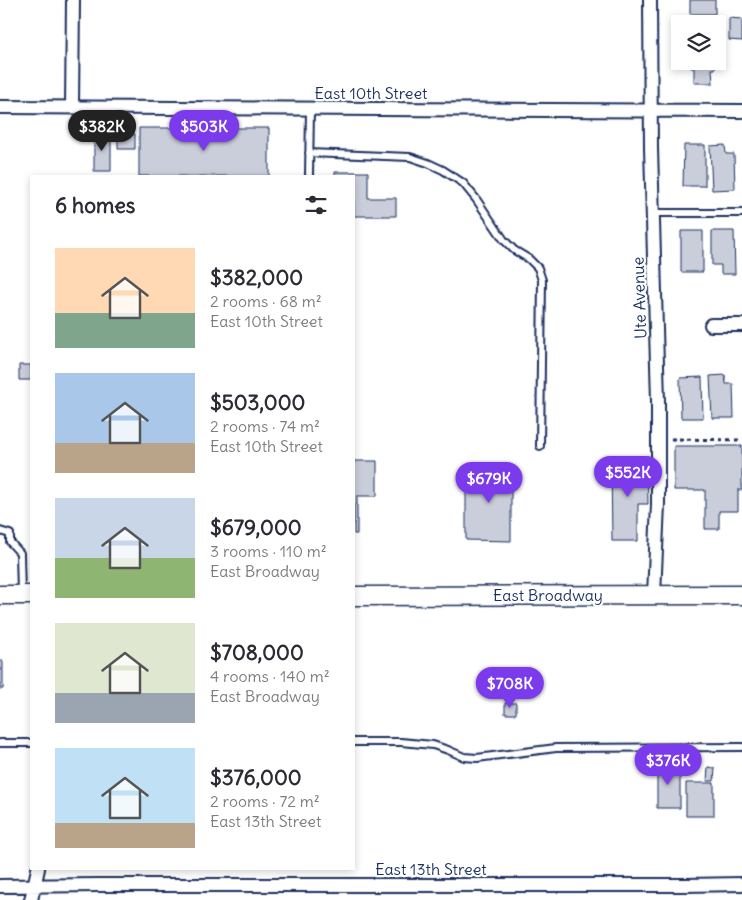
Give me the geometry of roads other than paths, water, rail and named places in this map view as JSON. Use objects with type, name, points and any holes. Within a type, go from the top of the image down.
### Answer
[{"type":"main road","name":"East Broadway","points":[[355,596],[742,594]]},
{"type":"main road","points":[[0,596],[26,595]]},
{"type":"street","points":[[72,107],[73,0]]},
{"type":"street","name":"Ute Avenue","points":[[650,0],[650,112],[658,440],[658,504],[654,595]]},
{"type":"street","name":"East 10th Street","points":[[0,107],[742,111]]},
{"type":"street","points":[[711,325],[742,325]]},
{"type":"street","points":[[31,900],[38,870]]},
{"type":"street","name":"East 13th Street","points":[[0,886],[742,884]]},
{"type":"lane","points":[[309,175],[310,109]]},
{"type":"lane","points":[[309,153],[410,158],[443,170],[462,183],[476,199],[504,240],[538,268],[542,280],[540,446]]},
{"type":"lane","points":[[653,213],[742,213]]},
{"type":"lane","points":[[0,531],[10,534],[10,542],[20,553],[26,595]]},
{"type":"lane","points":[[355,742],[401,742],[433,745],[464,757],[477,758],[556,748],[742,747]]},
{"type":"lane","points":[[0,743],[30,743]]}]
